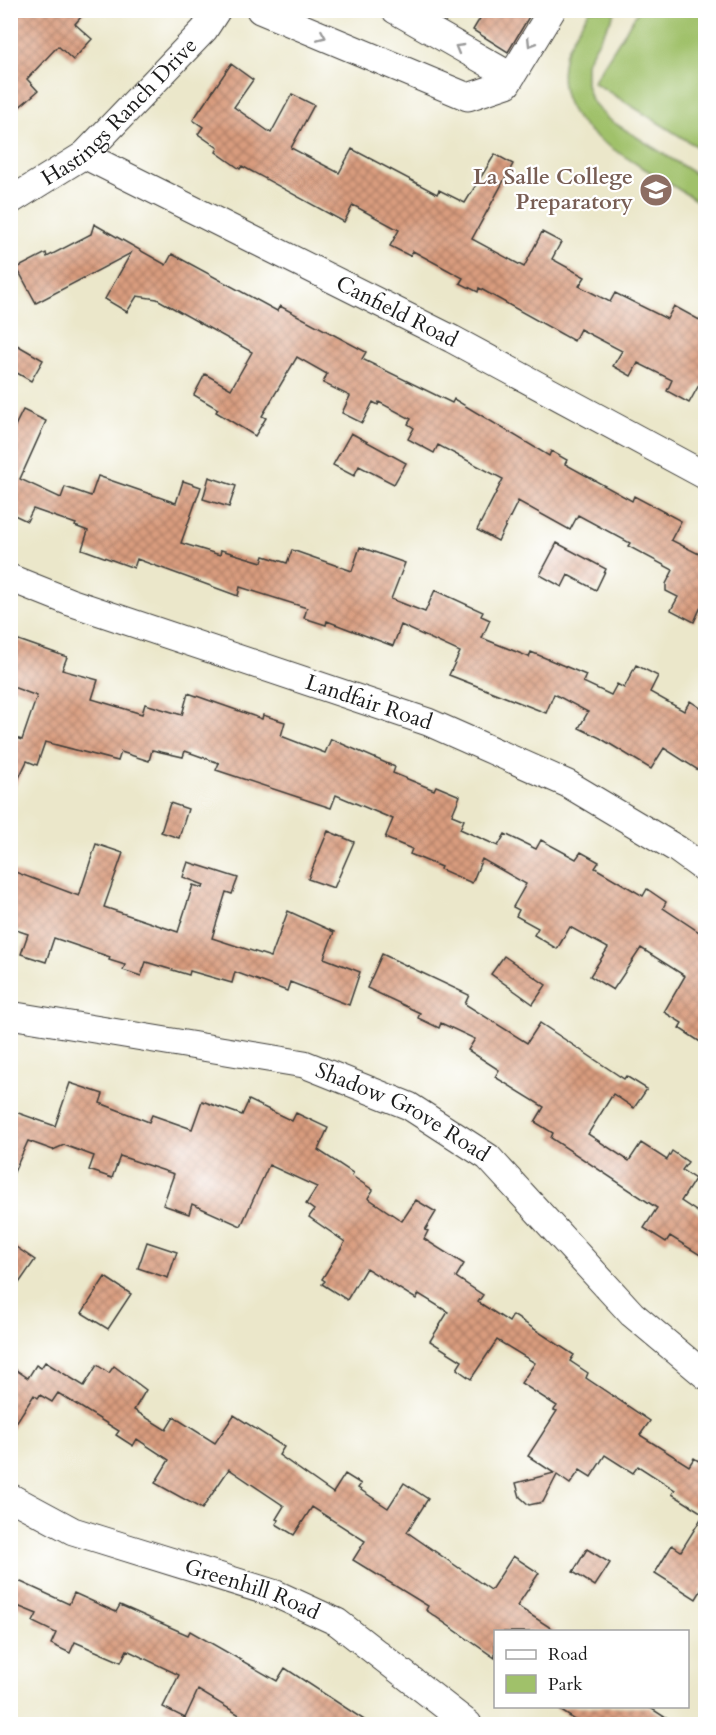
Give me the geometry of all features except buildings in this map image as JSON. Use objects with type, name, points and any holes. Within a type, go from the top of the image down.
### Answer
[{"type":"street","name":"Hastings Ranch Drive","points":[[10,201],[84,155],[204,30],[217,10]]},
{"type":"street","points":[[260,10],[468,97],[507,84],[552,10]]},
{"type":"street","points":[[395,10],[511,76]]},
{"type":"street","name":"Canfield Road","points":[[84,155],[452,339],[705,476]]},
{"type":"street","name":"Landfair Road","points":[[10,578],[70,602],[428,722],[568,784],[677,849],[705,870]]},
{"type":"street","name":"Shadow Grove Road","points":[[10,1015],[304,1064],[409,1106],[488,1157],[632,1314],[705,1376]]},
{"type":"street","name":"Greenhill Road","points":[[10,1497],[74,1531],[276,1594],[338,1622],[468,1725]]},
{"type":"green space","points":[[590,10],[616,11],[586,63],[586,84],[591,100],[608,119],[705,180],[705,206],[607,145],[580,122],[571,109],[564,93],[562,76],[565,55]]},
{"type":"green space","points":[[638,11],[705,11],[705,152],[593,82]]},
{"type":"place","name":"La Salle College Preparatory","points":[[656,190]]}]
